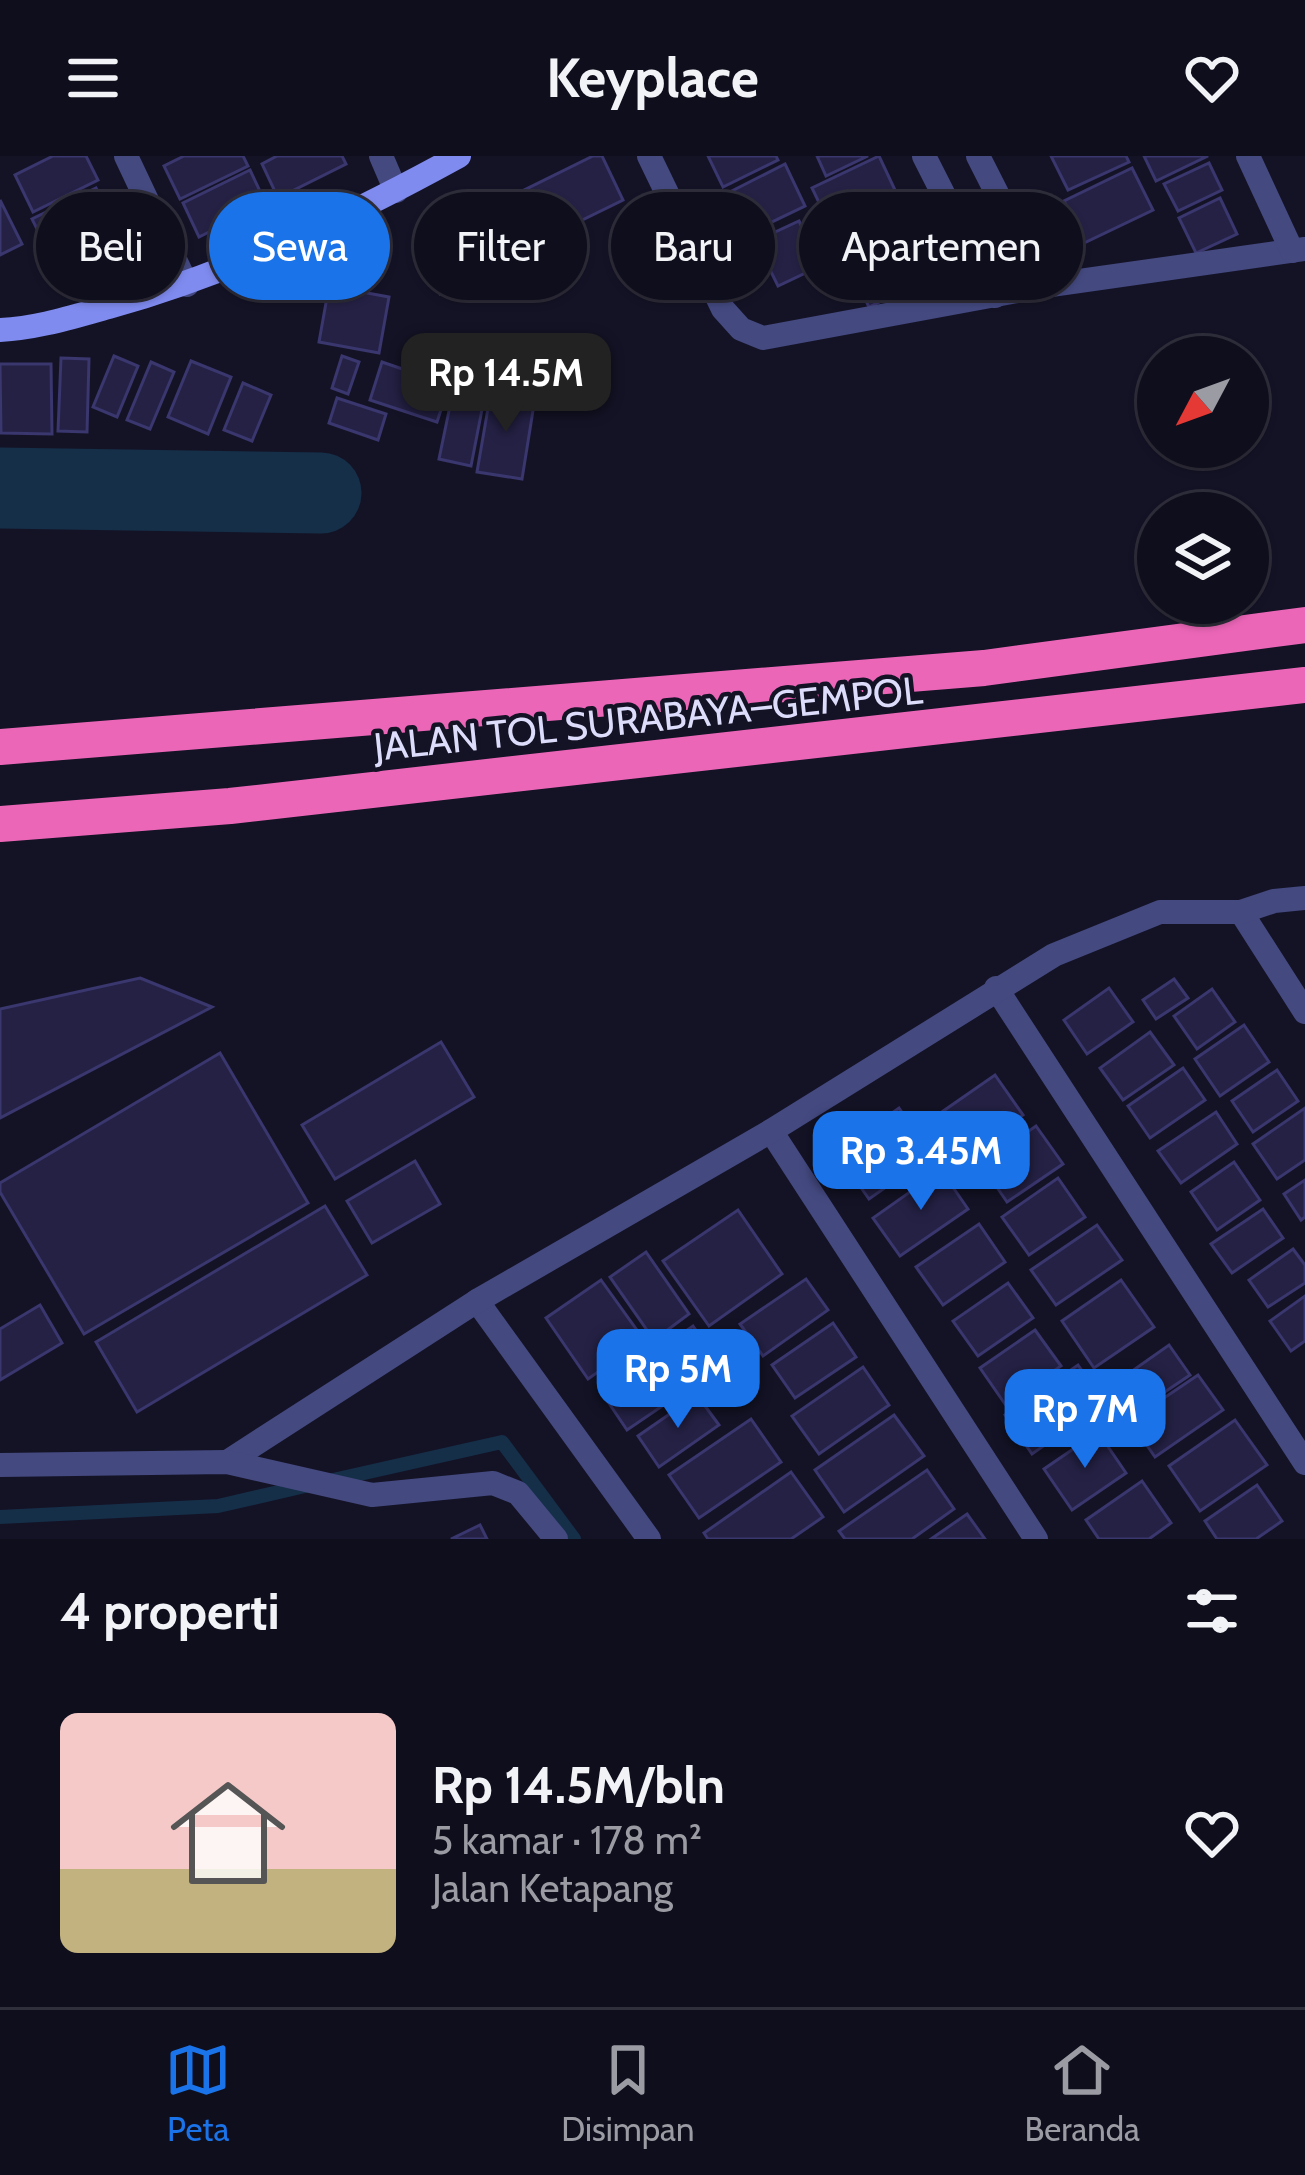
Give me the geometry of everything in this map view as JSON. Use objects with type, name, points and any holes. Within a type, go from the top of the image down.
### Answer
[{"type":"highway","name":"JALAN TOL SURABAYA–GEMPOL","points":[[0,747],[984,668],[1305,625]]},
{"type":"highway","name":"JALAN TOL SURABAYA–GEMPOL","points":[[0,824],[230,806],[1305,685]]},
{"type":"street","points":[[126,156],[187,285]]},
{"type":"street","points":[[381,156],[396,191]]},
{"type":"street","points":[[0,330],[29,328],[187,285],[396,191],[459,156]]},
{"type":"street","points":[[649,156],[724,309],[741,329],[763,338],[792,335],[974,300]]},
{"type":"street","points":[[924,156],[942,192]]},
{"type":"street","points":[[978,156],[996,192]]},
{"type":"street","points":[[1083,280],[1299,250],[1248,156]]},
{"type":"street","points":[[227,1462],[477,1301],[771,1131],[1054,956],[1160,912],[1241,912],[1274,901],[1305,898]]},
{"type":"street","points":[[1241,912],[1305,1012]]},
{"type":"street","points":[[996,988],[1305,1463]]},
{"type":"street","points":[[771,1131],[1036,1539]]},
{"type":"street","points":[[477,1301],[649,1539]]},
{"type":"street","points":[[0,1465],[227,1462],[372,1495],[493,1483],[507,1486],[541,1517],[556,1539]]},
{"type":"building","points":[[53,156],[86,156],[98,180],[74,192],[36,192],[33,212],[15,175]]},
{"type":"building","points":[[184,156],[243,156],[248,166],[185,197],[185,192],[177,192],[164,166]]},
{"type":"building","points":[[277,156],[342,156],[346,164],[290,192],[275,192],[262,164]]},
{"type":"building","points":[[593,156],[602,156],[619,192],[611,192],[611,206],[587,218],[587,192],[520,192]]},
{"type":"building","points":[[708,156],[776,156],[778,160],[723,187]]},
{"type":"building","points":[[817,156],[868,156],[826,176]]},
{"type":"building","points":[[879,156],[896,192],[814,192],[812,188]]},
{"type":"building","points":[[1051,156],[1126,156],[1129,162],[1068,190]]},
{"type":"building","points":[[1144,156],[1208,156],[1156,181]]},
{"type":"building","points":[[1209,163],[1222,190],[1178,211],[1164,184]]},
{"type":"building","points":[[785,164],[799,193],[799,209],[775,220],[775,192],[730,192]]},
{"type":"building","points":[[1132,168],[1153,210],[1084,243],[1083,192]]},
{"type":"building","points":[[250,170],[260,192],[209,192],[209,232],[199,237],[185,202]]},
{"type":"building","points":[[1220,198],[1237,234],[1196,253],[1179,218]]},
{"type":"building","points":[[0,200],[22,244],[0,255]]},
{"type":"building","points":[[799,221],[799,276],[778,286],[775,280],[775,232]]},
{"type":"building","points":[[326,300],[388,300],[379,353],[319,342]]},
{"type":"building","points":[[114,356],[138,366],[117,417],[93,407]]},
{"type":"building","points":[[342,356],[359,362],[348,394],[332,388]]},
{"type":"building","points":[[61,358],[89,359],[87,432],[58,431]]},
{"type":"building","points":[[191,361],[231,377],[208,434],[168,417]]},
{"type":"building","points":[[151,362],[174,372],[150,429],[127,420]]},
{"type":"building","points":[[382,362],[449,385],[437,422],[370,400]]},
{"type":"building","points":[[0,364],[51,364],[52,434],[1,433]]},
{"type":"building","points":[[455,382],[486,389],[471,466],[439,459]]},
{"type":"building","points":[[243,383],[271,395],[252,441],[224,430]]},
{"type":"building","points":[[491,391],[535,398],[522,479],[477,472]]},
{"type":"building","points":[[337,398],[386,414],[378,440],[329,423]]},
{"type":"building","points":[[140,978],[212,1007],[0,1118],[0,1009]]},
{"type":"building","points":[[1174,979],[1188,998],[1156,1019],[1143,1000]]},
{"type":"building","points":[[1109,988],[1133,1022],[1087,1054],[1064,1020]]},
{"type":"building","points":[[1212,989],[1235,1022],[1197,1049],[1174,1016]]},
{"type":"building","points":[[1244,1025],[1269,1062],[1220,1096],[1195,1059]]},
{"type":"building","points":[[1150,1032],[1174,1065],[1123,1100],[1100,1068]]},
{"type":"building","points":[[441,1042],[474,1097],[335,1179],[302,1125]]},
{"type":"building","points":[[220,1053],[308,1203],[84,1334],[0,1192],[0,1183]]},
{"type":"building","points":[[1183,1068],[1205,1100],[1150,1138],[1128,1106]]},
{"type":"building","points":[[1277,1070],[1298,1101],[1253,1132],[1232,1101]]},
{"type":"building","points":[[995,1075],[1023,1115],[967,1155],[939,1114]]},
{"type":"building","points":[[899,1108],[932,1155],[869,1199],[836,1152]]},
{"type":"building","points":[[1305,1108],[1305,1160],[1277,1179],[1253,1144]]},
{"type":"building","points":[[1216,1112],[1237,1144],[1181,1183],[1158,1151]]},
{"type":"building","points":[[1036,1126],[1063,1164],[1007,1202],[981,1164]]},
{"type":"building","points":[[415,1161],[440,1204],[372,1243],[347,1201]]},
{"type":"building","points":[[1234,1162],[1260,1200],[1217,1230],[1191,1192]]},
{"type":"building","points":[[941,1170],[968,1209],[900,1256],[873,1218]]},
{"type":"building","points":[[1058,1178],[1085,1217],[1029,1255],[1002,1217]]},
{"type":"building","points":[[1305,1180],[1305,1217],[1301,1220],[1284,1194]]},
{"type":"building","points":[[325,1206],[367,1275],[137,1412],[96,1342]]},
{"type":"building","points":[[1263,1209],[1283,1238],[1232,1273],[1211,1244]]},
{"type":"building","points":[[738,1210],[782,1274],[709,1326],[663,1261]]},
{"type":"building","points":[[979,1224],[1005,1262],[943,1305],[916,1267]]},
{"type":"building","points":[[1097,1225],[1122,1260],[1056,1305],[1031,1270]]},
{"type":"building","points":[[1293,1249],[1305,1265],[1305,1283],[1268,1307],[1249,1280]]},
{"type":"building","points":[[646,1252],[689,1314],[654,1340],[610,1277]]},
{"type":"building","points":[[806,1279],[828,1310],[763,1356],[740,1324]]},
{"type":"building","points":[[601,1280],[644,1340],[588,1379],[546,1318]]},
{"type":"building","points":[[1121,1280],[1154,1327],[1094,1368],[1062,1321]]},
{"type":"building","points":[[1008,1283],[1033,1318],[978,1356],[953,1321]]},
{"type":"building","points":[[1305,1296],[1305,1341],[1291,1351],[1270,1321]]},
{"type":"building","points":[[40,1305],[62,1343],[0,1380],[0,1329]]},
{"type":"building","points":[[833,1323],[856,1357],[795,1398],[772,1365]]},
{"type":"building","points":[[693,1326],[721,1366],[627,1430],[600,1390]]},
{"type":"building","points":[[1035,1330],[1061,1366],[1005,1404],[980,1368]]},
{"type":"building","points":[[1169,1345],[1190,1375],[1135,1412],[1115,1383]]},
{"type":"building","points":[[1078,1365],[1105,1403],[1032,1454],[1005,1415]]},
{"type":"building","points":[[863,1367],[889,1405],[819,1454],[792,1416]]},
{"type":"building","points":[[1198,1375],[1223,1410],[1155,1457],[1130,1421]]},
{"type":"building","points":[[697,1395],[719,1425],[659,1467],[638,1436]]},
{"type":"building","points":[[894,1415],[924,1456],[844,1512],[815,1470]]},
{"type":"building","points":[[751,1419],[781,1462],[699,1518],[669,1475]]},
{"type":"building","points":[[1235,1420],[1267,1465],[1200,1511],[1169,1466]]},
{"type":"building","points":[[1098,1432],[1126,1473],[1072,1510],[1044,1469]]},
{"type":"building","points":[[927,1470],[954,1509],[912,1539],[845,1539],[839,1531]]},
{"type":"building","points":[[791,1472],[823,1517],[791,1539],[708,1539],[704,1533]]},
{"type":"building","points":[[1142,1481],[1171,1523],[1149,1539],[1099,1539],[1086,1520]]},
{"type":"building","points":[[1257,1485],[1282,1521],[1256,1539],[1217,1539],[1205,1521]]},
{"type":"building","points":[[967,1514],[985,1539],[931,1539]]},
{"type":"building","points":[[480,1525],[487,1539],[451,1539]]},
{"type":"waterway","points":[[0,488],[321,493]]},
{"type":"waterway","points":[[333,1480],[502,1442],[574,1539]]},
{"type":"waterway","points":[[0,1517],[218,1506],[305,1486]]}]
